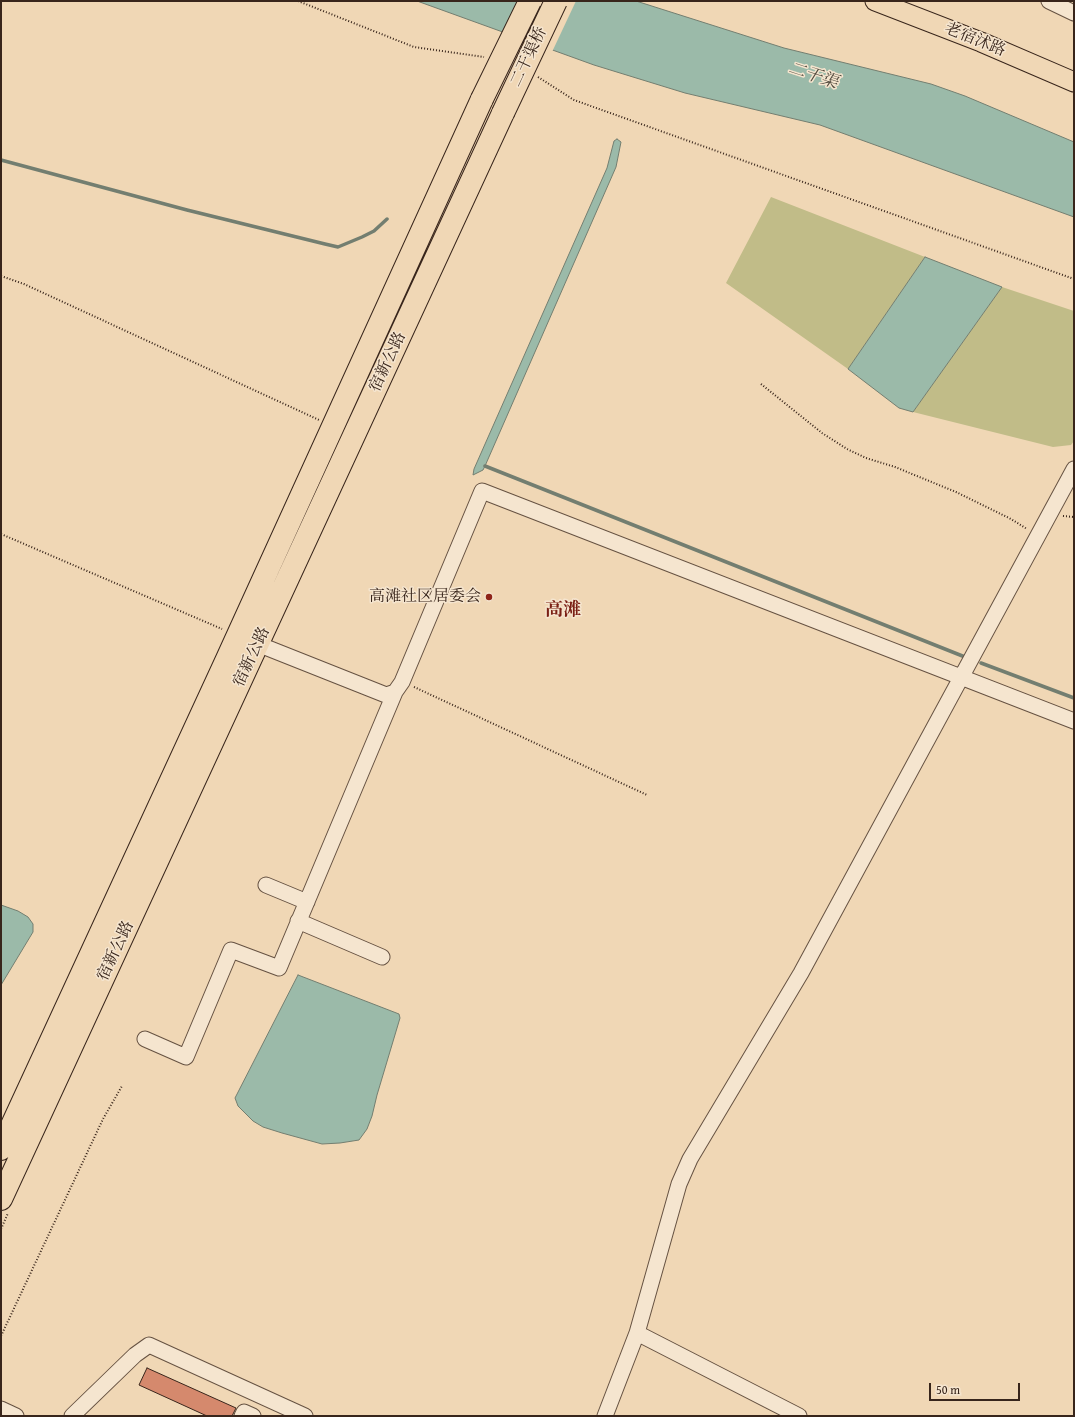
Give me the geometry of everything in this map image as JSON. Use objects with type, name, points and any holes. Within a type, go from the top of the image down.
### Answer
[{"type":"highway","name":"二干渠桥","points":[[482,99],[530,1]]},
{"type":"highway","name":"二干渠桥","points":[[502,113],[556,1]]},
{"type":"highway","name":"宿新公路","points":[[1,1149],[238,635],[482,99]]},
{"type":"highway","name":"宿新公路","points":[[1,1200],[502,113]]},
{"type":"main road","name":"老宿沭路","points":[[875,1],[981,42],[1074,82]]},
{"type":"street","points":[[1049,1],[1074,13]]},
{"type":"street","points":[[605,1416],[637,1333],[679,1184],[690,1159],[802,972],[1074,469]]},
{"type":"street","points":[[145,1039],[186,1057],[231,950],[279,968],[482,491],[1074,721]]},
{"type":"street","points":[[238,635],[257,645],[386,695],[399,687]]},
{"type":"street","points":[[266,885],[307,902]]},
{"type":"street","points":[[298,921],[382,958]]},
{"type":"street","points":[[637,1333],[799,1416]]},
{"type":"street","points":[[72,1416],[135,1355],[149,1345],[305,1416]]},
{"type":"street","points":[[1,1409],[16,1416]]},
{"type":"street","points":[[242,1416],[244,1412],[254,1416]]},
{"type":"path","points":[[298,1],[414,47],[487,57]]},
{"type":"path","points":[[537,77],[574,100],[1074,279]]},
{"type":"path","points":[[1,276],[24,284],[333,426]]},
{"type":"path","points":[[761,384],[822,433],[847,449],[866,458],[895,467],[956,492],[1012,519],[1038,536]]},
{"type":"path","points":[[1,534],[238,635]]},
{"type":"path","points":[[399,687],[647,796]]},
{"type":"path","points":[[1,1336],[103,1119],[122,1086]]},
{"type":"shaded area","points":[[771,197],[925,257],[848,369],[726,283]]},
{"type":"shaded area","points":[[1002,287],[1074,311],[1074,441],[1071,445],[1053,447],[913,412]]},
{"type":"water","name":"二干渠","points":[[417,1],[636,1],[784,48],[931,84],[965,96],[1074,142],[1074,217],[820,125],[685,93],[594,65]]},
{"type":"water","points":[[617,139],[621,142],[616,167],[485,466],[483,470],[473,475],[474,469],[607,168],[614,141]]},
{"type":"water","points":[[925,257],[1002,287],[913,412],[899,408],[848,369]]},
{"type":"water","points":[[1,905],[18,911],[28,917],[33,924],[33,932],[1,985]]},
{"type":"water","points":[[298,975],[399,1014],[400,1018],[372,1116],[367,1129],[359,1140],[322,1144],[263,1127],[253,1121],[238,1106],[235,1098]]},
{"type":"pier","points":[[524,1],[576,1],[552,52],[508,36]]},
{"type":"building","points":[[147,1368],[236,1408],[232,1416],[207,1416],[139,1385]]},
{"type":"waterway","points":[[1,160],[187,210],[338,247],[374,231],[387,219]]},
{"type":"waterway","points":[[485,466],[965,657]]},
{"type":"waterway","points":[[981,663],[1074,698]]},
{"type":"place","name":"高滩社区居委会","points":[[489,597]]},
{"type":"district","name":"高滩","points":[[563,610]]}]
